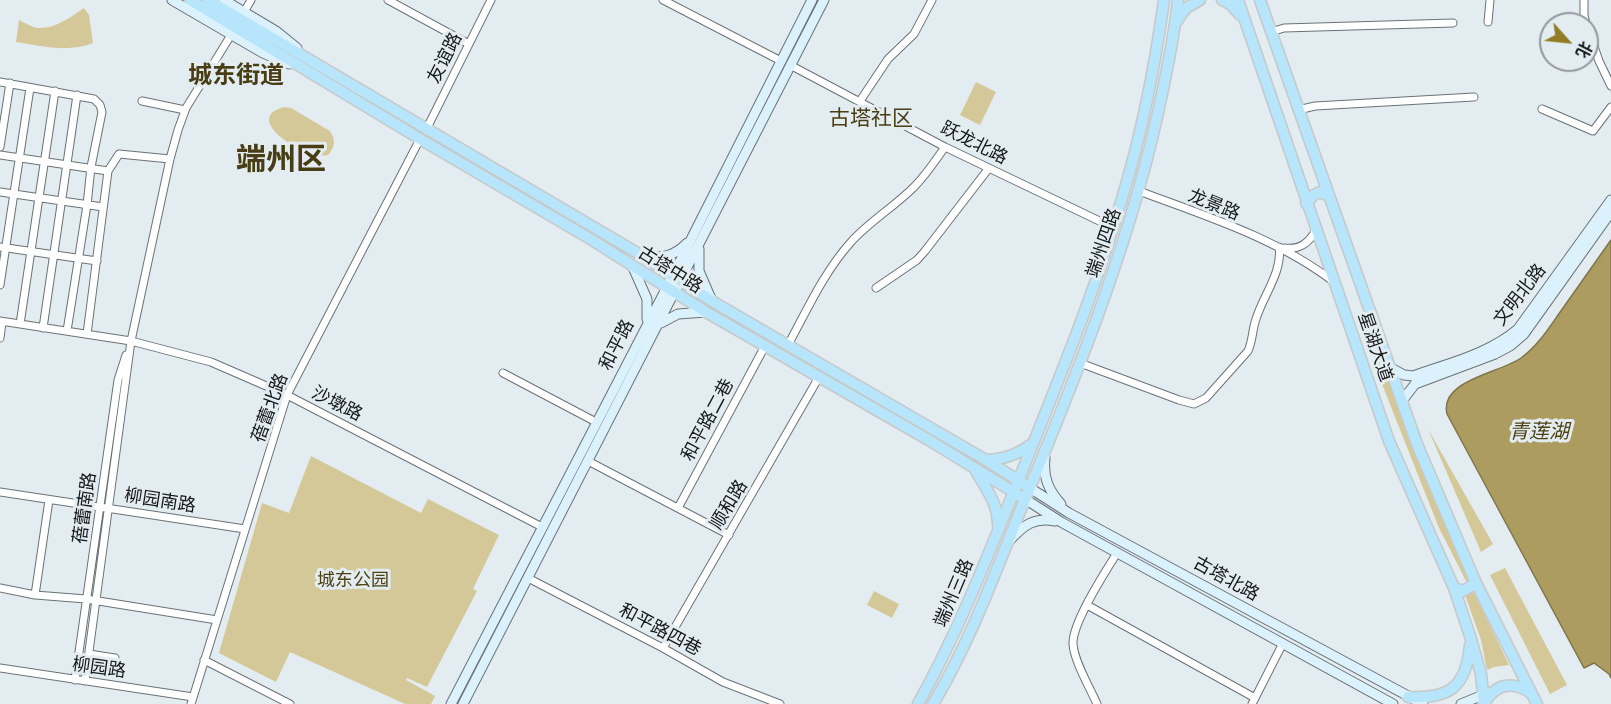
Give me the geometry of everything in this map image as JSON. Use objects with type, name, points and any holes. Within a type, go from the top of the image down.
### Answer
[{"type":"main road","name":"古塔中路","points":[[172,0],[263,53],[313,68]]},
{"type":"main road","points":[[190,0],[255,34]]},
{"type":"main road","points":[[208,0],[255,34]]},
{"type":"main road","name":"古塔中路","points":[[224,0],[276,31],[313,68]]},
{"type":"main road","name":"和平路","points":[[451,704],[596,422],[671,290],[785,63],[811,0]]},
{"type":"main road","name":"和平路","points":[[785,63],[824,0]]},
{"type":"main road","name":"端州四路","points":[[1014,492],[1114,228],[1145,110],[1164,0]]},
{"type":"main road","name":"端州四路","points":[[1025,499],[1080,363],[1139,191],[1158,114],[1176,24],[1178,0]]},
{"type":"main road","points":[[1176,24],[1186,8],[1200,0]]},
{"type":"main road","points":[[1222,0],[1230,4],[1247,25]]},
{"type":"main road","name":"星湖大道","points":[[1238,0],[1389,441],[1454,588],[1470,636],[1486,698]]},
{"type":"main road","name":"星湖大道","points":[[1260,0],[1402,401],[1443,507],[1476,583],[1537,704]]},
{"type":"main road","name":"古塔中路","points":[[255,34],[423,134],[706,312],[819,377],[929,434],[986,460],[1030,488]]},
{"type":"main road","name":"古塔中路","points":[[423,134],[640,255],[929,434],[975,468],[1025,499]]},
{"type":"main road","points":[[1306,202],[1320,192],[1329,196]]},
{"type":"main road","name":"文明北路","points":[[1391,368],[1404,375],[1413,376],[1492,348],[1506,340],[1518,329],[1611,200]]},
{"type":"main road","name":"文明北路","points":[[1402,401],[1415,384],[1495,354],[1524,334],[1611,212]]},
{"type":"main road","points":[[592,240],[597,229]]},
{"type":"main road","points":[[640,255],[668,256],[697,238]]},
{"type":"main road","points":[[697,238],[701,278],[712,301]]},
{"type":"main road","points":[[632,265],[647,299],[652,325],[678,314],[706,312]]},
{"type":"main road","points":[[1083,312],[1096,316]]},
{"type":"main road","name":"和平路","points":[[463,704],[588,461],[652,325]]},
{"type":"main road","points":[[986,460],[1019,454],[1034,443]]},
{"type":"main road","points":[[1046,448],[1044,469],[1046,484],[1069,513]]},
{"type":"main road","points":[[975,468],[994,500],[998,513],[998,530]]},
{"type":"main road","name":"古塔北路","points":[[1030,488],[1069,513],[1423,704]]},
{"type":"main road","name":"端州三路","points":[[918,704],[954,635],[1014,492]]},
{"type":"main road","name":"古塔北路","points":[[1025,499],[1061,522],[1393,704]]},
{"type":"main road","name":"端州三路","points":[[933,704],[967,641],[1025,499]]},
{"type":"main road","points":[[1007,542],[1026,526],[1040,519],[1061,522]]},
{"type":"main road","points":[[1454,588],[1463,591],[1476,583]]},
{"type":"main road","points":[[1408,697],[1434,697],[1456,686],[1466,668],[1470,636]]},
{"type":"main road","points":[[1360,686],[1366,675]]},
{"type":"main road","points":[[1461,704],[1486,698],[1508,686],[1525,689],[1531,694]]},
{"type":"street","points":[[244,12],[251,0]]},
{"type":"street","points":[[388,0],[469,44]]},
{"type":"street","name":"友谊路","points":[[423,134],[491,0]]},
{"type":"street","name":"跃龙北路","points":[[663,0],[945,147],[1114,228]]},
{"type":"street","points":[[860,101],[888,59],[914,34],[932,0]]},
{"type":"street","points":[[1488,22],[1490,0]]},
{"type":"street","points":[[1271,32],[1284,28],[1453,23]]},
{"type":"street","name":"蓓蕾南路","points":[[75,680],[118,380],[130,341],[170,159],[185,110],[231,35]]},
{"type":"street","points":[[1599,61],[1611,86]]},
{"type":"street","points":[[0,82],[94,99],[100,105],[102,112],[91,167],[67,331]]},
{"type":"street","points":[[0,147],[10,83]]},
{"type":"street","points":[[0,285],[3,247],[14,194],[30,88]]},
{"type":"street","points":[[20,324],[55,91]]},
{"type":"street","points":[[43,328],[77,95]]},
{"type":"street","points":[[1298,110],[1314,106],[1474,97]]},
{"type":"street","points":[[142,102],[185,110]]},
{"type":"street","points":[[1542,109],[1593,131],[1611,107]]},
{"type":"street","name":"蓓蕾北路","points":[[192,700],[287,395],[423,134]]},
{"type":"street","points":[[788,345],[839,257],[866,226],[912,189],[928,172],[945,147]]},
{"type":"street","points":[[87,334],[108,171],[119,154],[170,159]]},
{"type":"street","points":[[0,155],[108,171]]},
{"type":"street","points":[[876,288],[917,260],[989,168]]},
{"type":"street","name":"龙景路","points":[[1139,191],[1279,247],[1317,270],[1336,285]]},
{"type":"street","points":[[0,192],[103,207]]},
{"type":"street","points":[[1080,363],[1194,405],[1206,398],[1248,351],[1256,318],[1281,259],[1279,247],[1291,249],[1300,247],[1312,237],[1316,230]]},
{"type":"street","points":[[3,247],[97,261]]},
{"type":"street","points":[[0,338],[1,321]]},
{"type":"street","name":"沙墩路","points":[[1,321],[130,341],[210,362],[287,395],[542,527]]},
{"type":"street","name":"蓓蕾南路","points":[[85,681],[130,341]]},
{"type":"street","name":"和平路二巷","points":[[678,508],[765,346]]},
{"type":"street","points":[[503,374],[596,422]]},
{"type":"street","name":"顺和路","points":[[663,648],[819,377]]},
{"type":"street","points":[[588,461],[729,535]]},
{"type":"street","name":"柳园南路","points":[[0,492],[245,529]]},
{"type":"street","points":[[35,595],[49,500]]},
{"type":"street","points":[[1097,704],[1073,645],[1077,626],[1087,605],[1117,553]]},
{"type":"street","name":"和平路四巷","points":[[528,578],[723,682],[780,704]]},
{"type":"street","points":[[0,588],[35,595],[96,600],[217,620]]},
{"type":"street","points":[[1087,605],[1253,701],[1282,645]]},
{"type":"street","points":[[89,654],[115,658]]},
{"type":"street","points":[[204,660],[290,704]]},
{"type":"street","name":"柳园路","points":[[0,668],[192,700]]},
{"type":"green space","points":[[84,8],[89,15],[93,43],[64,48],[16,42],[19,20],[36,27],[51,27]]},
{"type":"green space","points":[[976,82],[996,92],[980,125],[960,115]]},
{"type":"green space","points":[[284,107],[291,108],[330,131],[334,143],[328,155],[306,152],[293,146],[273,129],[269,120],[272,113]]},
{"type":"green space","points":[[1383,361],[1473,580],[1467,583],[1439,528],[1374,364]]},
{"type":"green space","points":[[1428,429],[1493,544],[1481,552]]},
{"type":"green space","name":"城东公园","points":[[311,456],[421,513],[428,499],[499,535],[473,589],[477,591],[427,687],[407,678],[406,680],[435,696],[431,704],[405,704],[290,652],[276,682],[219,653],[262,503],[289,513]]},
{"type":"green space","points":[[1505,568],[1567,685],[1550,694],[1490,575]]},
{"type":"green space","points":[[874,591],[899,604],[892,618],[867,605]]},
{"type":"green space","points":[[1474,592],[1509,665],[1487,670],[1481,640],[1465,595]]},
{"type":"water","name":"青莲湖","points":[[1611,240],[1611,678],[1594,663],[1584,668],[1447,414],[1447,402],[1452,393],[1461,385],[1521,358],[1533,347]]},
{"type":"district","name":"城东街道","points":[[236,76]]},
{"type":"district","name":"古塔社区","points":[[871,119]]},
{"type":"district","name":"端州区","points":[[281,160]]}]
